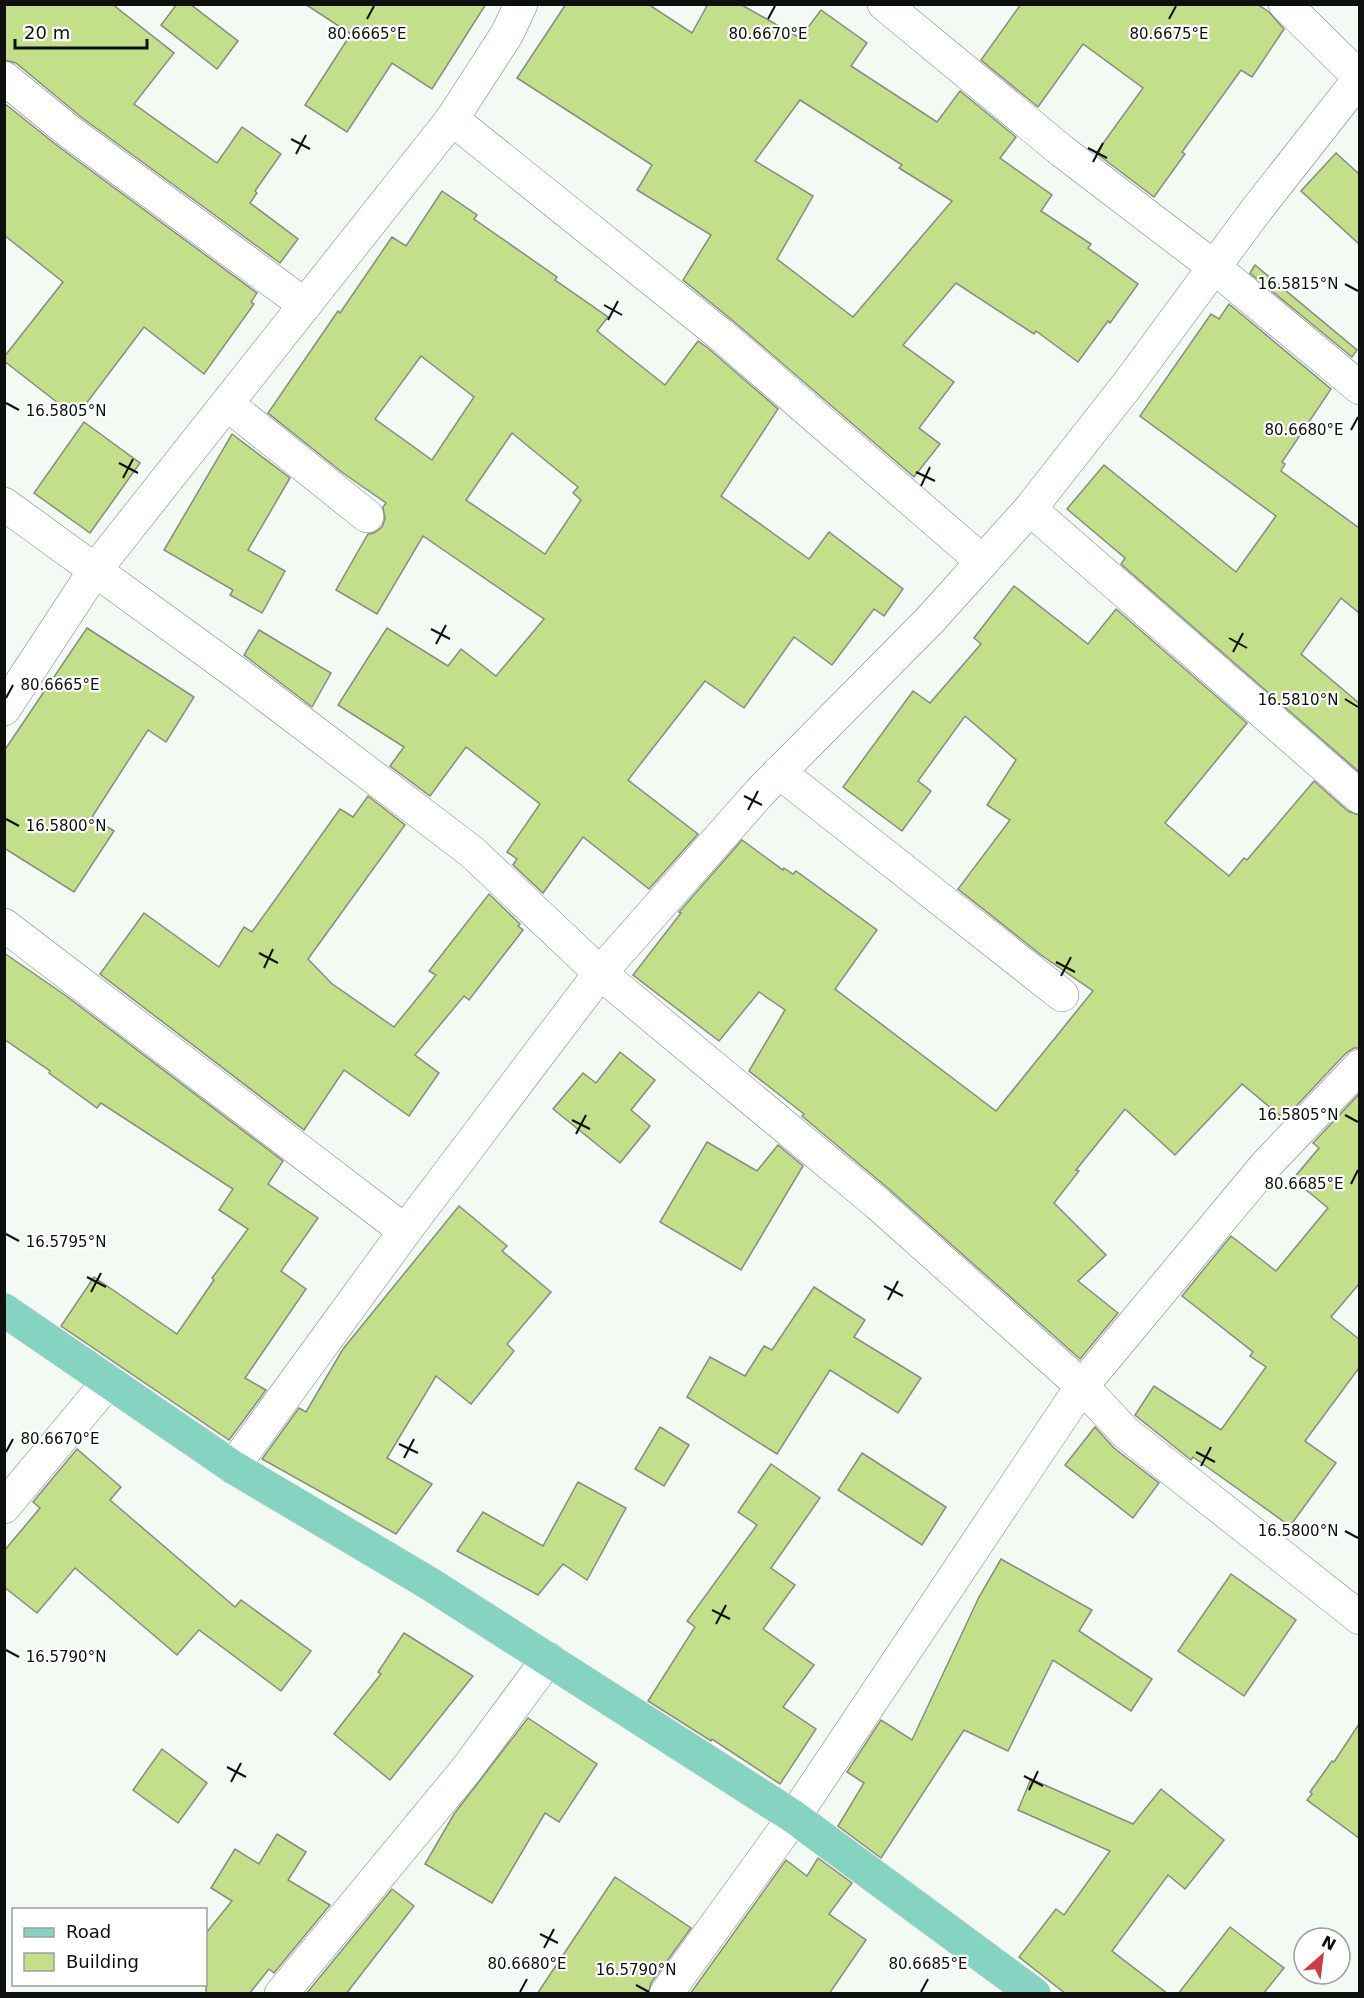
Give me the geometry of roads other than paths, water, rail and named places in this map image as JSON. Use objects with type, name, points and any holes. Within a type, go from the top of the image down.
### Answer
[{"type":"main road","points":[[4,1310],[233,1467],[430,1584],[794,1817],[1034,1994]]},
{"type":"street","points":[[4,709],[95,570],[452,118],[507,34],[521,4]]},
{"type":"street","points":[[884,4],[1062,151],[1214,267],[1359,388]]},
{"type":"street","points":[[233,1467],[405,1232],[600,973],[778,772],[930,620],[1030,509],[1128,384],[1214,267],[1359,78],[1285,4]]},
{"type":"street","points":[[4,78],[70,132],[305,305]]},
{"type":"street","points":[[452,118],[720,334],[983,562]]},
{"type":"street","points":[[226,404],[367,516]]},
{"type":"street","points":[[4,504],[242,677],[472,852],[600,973],[878,1204],[1082,1386],[1126,1433],[1359,1618]]},
{"type":"street","points":[[1030,509],[1359,797]]},
{"type":"street","points":[[778,772],[1062,995]]},
{"type":"street","points":[[4,925],[405,1232]]},
{"type":"street","points":[[666,1994],[794,1817],[1082,1386],[1266,1165],[1359,1066]]},
{"type":"street","points":[[4,1507],[108,1382]]},
{"type":"street","points":[[281,1994],[466,1770],[548,1659]]}]
